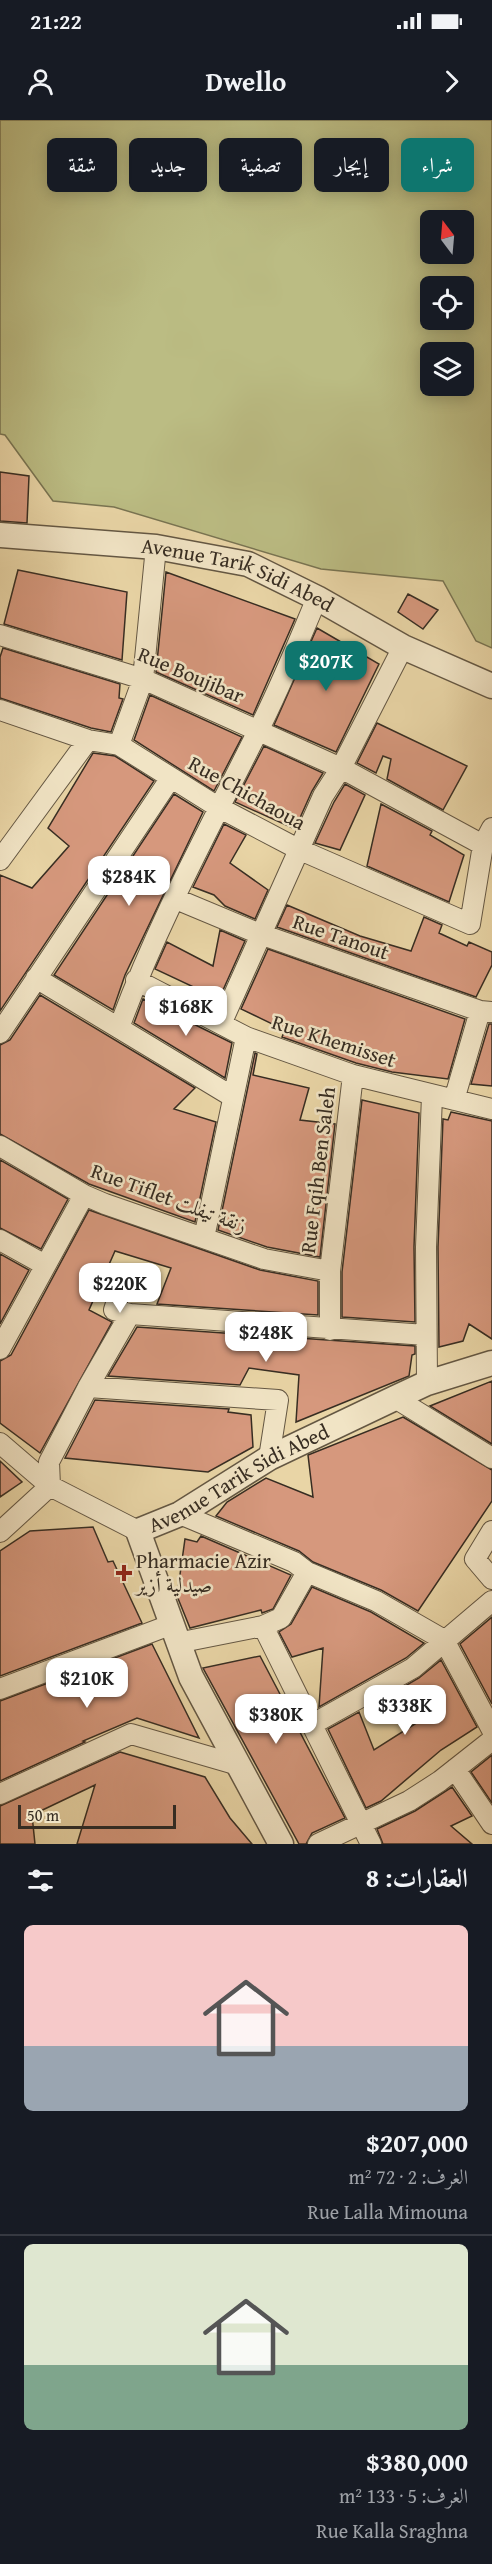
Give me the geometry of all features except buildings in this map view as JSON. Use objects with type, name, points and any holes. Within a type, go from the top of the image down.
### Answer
[{"type":"street","name":"Avenue Tarik Sidi Abed","points":[[0,535],[156,547],[248,564],[317,598],[403,647],[492,686]]},
{"type":"street","points":[[119,745],[143,679],[156,547]]},
{"type":"street","points":[[119,1028],[136,980],[218,807],[259,730],[317,598]]},
{"type":"street","name":"Rue Boujibar","points":[[0,635],[143,679],[341,768],[483,845]]},
{"type":"street","points":[[221,1024],[323,796],[341,768],[403,647]]},
{"type":"street","name":"Rue Chichaoua","points":[[0,710],[88,740],[119,745],[218,807],[298,849],[470,924],[483,845]]},
{"type":"street","points":[[0,860],[88,740]]},
{"type":"street","points":[[0,1033],[170,779]]},
{"type":"street","points":[[483,845],[492,828]]},
{"type":"street","name":"Rue Tanout","points":[[176,899],[260,934],[486,1012]]},
{"type":"street","points":[[36,978],[233,1097]]},
{"type":"street","name":"Rue Khemisset","points":[[136,980],[246,1037],[353,1075],[492,1109]]},
{"type":"street","points":[[454,1100],[486,1012]]},
{"type":"street","points":[[204,1238],[246,1037]]},
{"type":"street","name":"Rue Fqih Ben Saleh","points":[[330,1330],[330,1271],[353,1075]]},
{"type":"street","points":[[427,1383],[426,1247],[432,1096]]},
{"type":"street","name":"Rue Tiflet زنقة تيفلت","points":[[0,1146],[84,1195],[105,1204],[264,1259],[330,1271]]},
{"type":"street","points":[[0,1349],[84,1195]]},
{"type":"street","points":[[0,1240],[45,1266]]},
{"type":"street","points":[[125,1276],[114,1310],[130,1314],[330,1330],[426,1335]]},
{"type":"street","points":[[0,1532],[50,1486],[49,1462],[130,1314]]},
{"type":"street","name":"Avenue Tarik Sidi Abed","points":[[281,1844],[191,1677],[138,1532],[180,1514],[269,1458],[427,1383],[492,1363]]},
{"type":"street","points":[[88,1387],[278,1400],[269,1458]]},
{"type":"street","points":[[395,1398],[492,1458]]},
{"type":"street","points":[[0,1443],[50,1486],[138,1532]]},
{"type":"street","points":[[180,1514],[294,1562],[307,1572],[376,1601],[444,1640],[492,1730]]},
{"type":"street","points":[[492,1531],[475,1559],[492,1580]]},
{"type":"street","points":[[0,1689],[174,1634],[263,1626],[281,1618],[307,1572]]},
{"type":"street","points":[[311,1725],[413,1668],[492,1601]]},
{"type":"street","points":[[263,1626],[371,1844]]},
{"type":"street","points":[[0,1794],[132,1734],[238,1765]]},
{"type":"street","points":[[318,1844],[409,1801],[492,1740]]},
{"type":"street","points":[[455,1769],[492,1824]]},
{"type":"green space","points":[[0,120],[492,120],[492,648],[476,641],[443,581],[321,569],[114,507],[53,501],[5,435],[0,434]]},
{"type":"place","name":"Pharmacie Azir صيدلية أزير","points":[[124,1573]]}]
